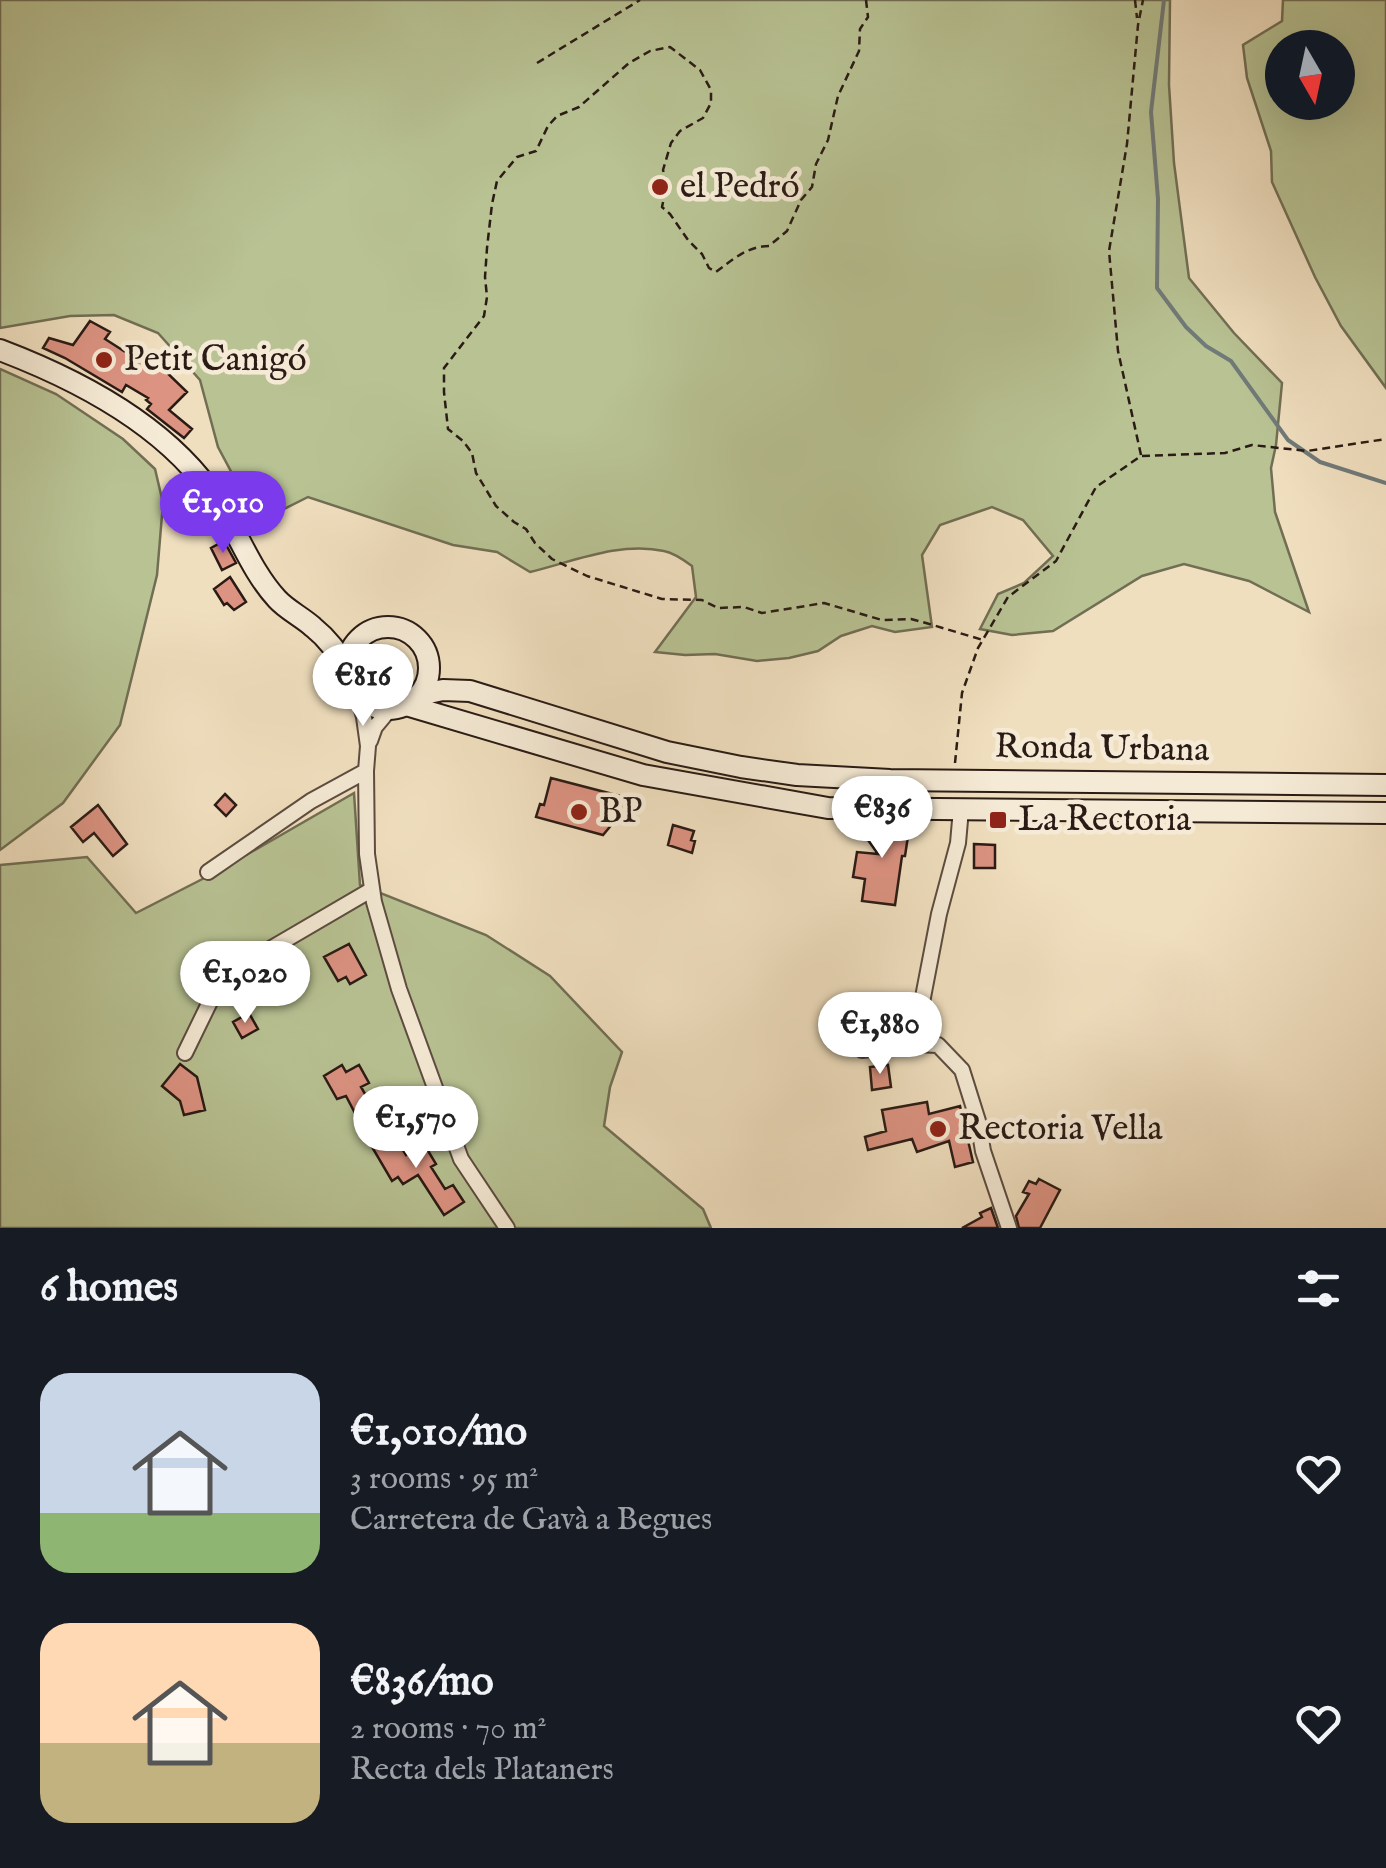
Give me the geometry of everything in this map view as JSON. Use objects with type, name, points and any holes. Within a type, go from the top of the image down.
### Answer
[{"type":"main road","points":[[0,350],[52,370],[121,410],[194,470],[216,498],[278,601],[327,639],[347,668]]},
{"type":"main road","points":[[311,625],[332,632],[364,634]]},
{"type":"main road","name":"Ronda Urbana","points":[[364,634],[388,626],[408,631],[420,642],[429,660],[470,690]]},
{"type":"main road","points":[[358,696],[347,668],[351,649],[364,634]]},
{"type":"main road","points":[[429,660],[429,675],[405,703],[643,774],[828,808],[1386,813]]},
{"type":"main road","name":"Ronda Urbana","points":[[358,696],[372,706],[405,703],[443,690],[470,690],[667,752],[797,775],[890,780],[1386,785]]},
{"type":"street","points":[[358,696],[368,746],[367,854],[371,890],[399,989],[461,1159],[508,1228]]},
{"type":"street","points":[[368,746],[375,727],[405,703]]},
{"type":"street","points":[[208,872],[311,802],[366,772]]},
{"type":"street","points":[[914,1044],[939,914],[958,843],[961,809]]},
{"type":"street","points":[[186,1053],[222,977],[371,890]]},
{"type":"street","points":[[862,1050],[938,1045],[962,1070],[1009,1228]]},
{"type":"path","points":[[536,62],[640,0]]},
{"type":"path","points":[[866,0],[868,17],[860,29],[859,51],[838,96],[812,187],[787,231],[770,246],[756,246],[716,272],[708,268],[702,254],[662,207],[668,184],[663,170],[671,142],[680,131],[704,118],[711,90],[700,70],[670,47],[650,51],[630,63],[579,107],[557,116],[536,151],[517,157],[497,181],[487,248],[484,316],[444,368],[448,429],[464,441],[476,473],[496,506],[526,529],[552,559],[587,576],[662,599],[702,600],[718,608],[744,607],[762,612],[824,603],[882,620],[926,622],[983,640]]},
{"type":"path","points":[[1136,0],[1138,25]]},
{"type":"path","points":[[1141,456],[1118,351],[1110,251],[1143,0]]},
{"type":"path","points":[[954,781],[962,694],[983,640],[1008,597],[1056,561],[1096,487],[1141,456],[1225,453],[1252,446],[1306,451],[1386,439]]},
{"type":"green space","points":[[0,0],[1170,0],[1169,85],[1174,163],[1189,278],[1282,383],[1271,468],[1275,512],[1309,612],[1249,581],[1184,564],[1142,576],[1053,631],[1012,635],[980,629],[998,594],[1024,583],[1053,556],[1023,520],[992,507],[940,525],[922,555],[932,627],[895,632],[872,626],[841,636],[818,651],[789,658],[757,661],[715,654],[685,655],[655,652],[696,597],[692,566],[668,552],[613,551],[530,572],[497,552],[453,545],[308,497],[258,522],[218,447],[200,380],[158,333],[114,315],[70,316],[0,328]]},
{"type":"green space","points":[[1283,0],[1386,0],[1386,388],[1341,326],[1272,182],[1271,151],[1247,78],[1243,45],[1265,31],[1265,120],[1355,120],[1355,30],[1267,30],[1282,21]]},
{"type":"green space","points":[[0,369],[56,394],[123,439],[155,469],[163,503],[157,575],[120,725],[63,803],[0,850]]},
{"type":"green space","points":[[354,793],[360,885],[486,935],[550,976],[622,1052],[610,1087],[604,1126],[703,1209],[711,1228],[0,1228],[0,865],[87,857],[136,913]]},
{"type":"building","name":"Petit Canigó","points":[[90,321],[110,332],[105,339],[152,369],[157,363],[187,392],[169,410],[192,429],[184,438],[147,409],[151,404],[148,398],[126,385],[122,392],[43,348],[49,338],[73,345]]},
{"type":"building","points":[[224,541],[236,563],[222,570],[211,548]]},
{"type":"building","points":[[230,577],[246,602],[234,610],[227,603],[224,605],[214,589]]},
{"type":"building","name":"BP","points":[[551,778],[624,797],[618,817],[603,835],[536,817],[540,804],[544,805]]},
{"type":"building","points":[[225,794],[236,805],[226,816],[215,805]]},
{"type":"building","points":[[98,805],[127,844],[113,856],[94,833],[83,842],[71,827]]},
{"type":"building","points":[[861,823],[910,823],[895,905],[862,901],[865,879],[853,877],[857,852],[878,854],[863,833]]},
{"type":"building","points":[[673,825],[694,831],[692,853],[668,845]]},
{"type":"building","points":[[974,844],[995,845],[995,868],[974,868]]},
{"type":"building","points":[[349,944],[366,975],[350,984],[346,977],[338,981],[324,957]]},
{"type":"building","points":[[249,1013],[258,1029],[242,1038],[233,1022]]},
{"type":"building","points":[[180,1064],[197,1077],[205,1110],[184,1115],[180,1101],[162,1086]]},
{"type":"building","points":[[342,1065],[346,1072],[359,1065],[369,1083],[361,1087],[372,1106],[356,1115],[346,1096],[337,1099],[324,1076]]},
{"type":"building","points":[[888,1065],[891,1087],[872,1090],[870,1067]]},
{"type":"building","points":[[927,1102],[929,1114],[960,1106],[973,1162],[955,1167],[949,1141],[917,1152],[912,1139],[868,1150],[865,1137],[886,1131],[882,1110]]},
{"type":"building","points":[[393,1134],[406,1155],[424,1144],[436,1164],[431,1167],[445,1189],[453,1185],[464,1202],[444,1215],[418,1175],[403,1184],[398,1177],[392,1181],[372,1147]]},
{"type":"building","points":[[1039,1179],[1060,1190],[1040,1228],[1019,1228],[1016,1216],[1029,1194],[1023,1192],[1029,1181],[1036,1184]]},
{"type":"building","points":[[991,1208],[998,1228],[962,1228],[982,1217],[980,1213]]},
{"type":"waterway","points":[[1164,0],[1151,112],[1158,199],[1157,288],[1186,327],[1206,346],[1231,361],[1288,440],[1320,462],[1386,483]]},
{"type":"place","name":"el Pedró","points":[[660,187]]},
{"type":"place","name":"Petit Canigó","points":[[104,360]]},
{"type":"place","name":"BP","points":[[579,812]]},
{"type":"place","name":"La Rectoria","points":[[998,820]]},
{"type":"place","name":"Rectoria Vella","points":[[938,1129]]}]
